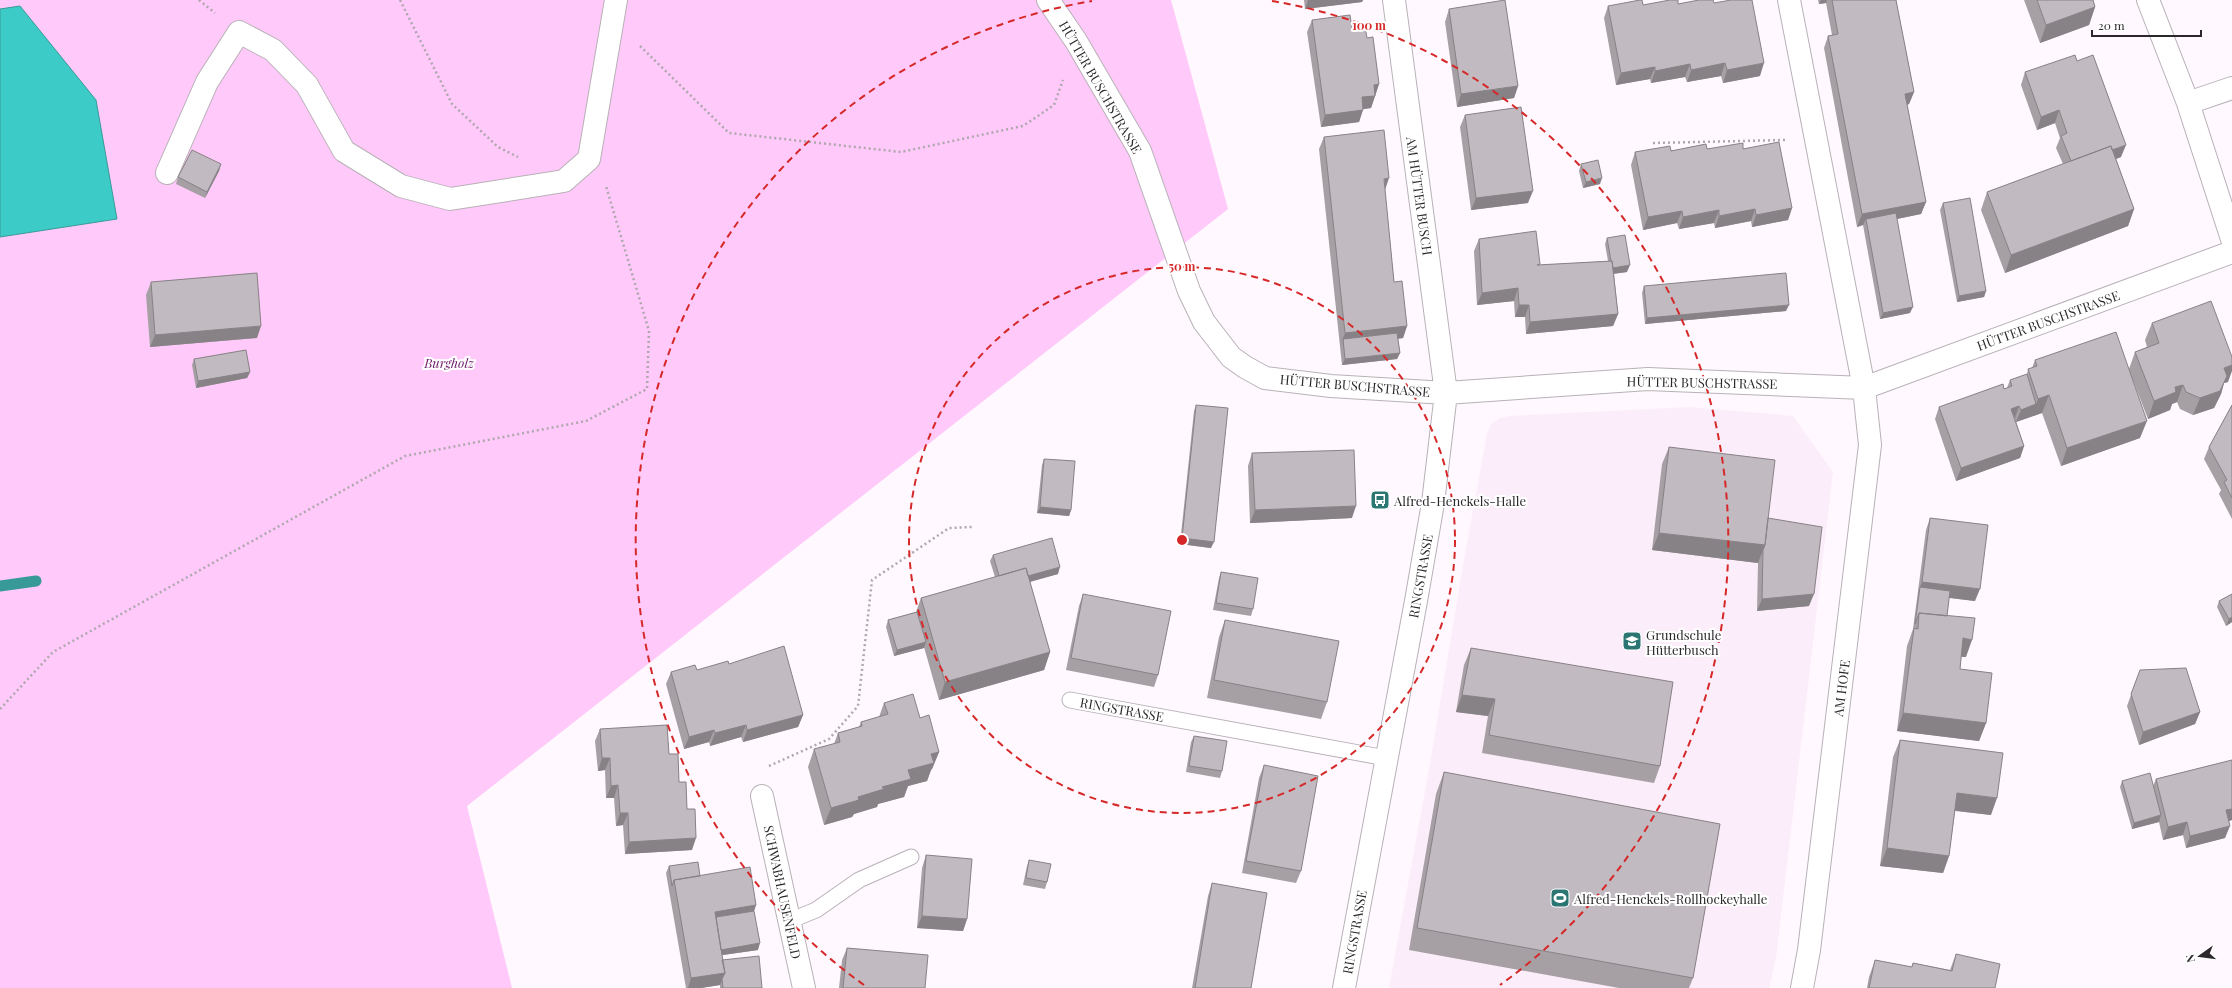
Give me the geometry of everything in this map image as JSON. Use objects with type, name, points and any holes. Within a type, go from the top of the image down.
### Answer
[{"type":"street","name":"HÜTTER BUSCHSTRASSE","points":[[1048,0],[1076,41],[1140,151],[1189,291],[1204,322],[1231,357],[1245,368],[1265,378],[1331,386],[1446,392],[1648,378],[1864,388],[2232,252]]},
{"type":"street","name":"AM HÜTTER BUSCH","points":[[1394,0],[1446,392]]},
{"type":"street","points":[[1789,0],[1864,388]]},
{"type":"street","points":[[2148,0],[2188,103],[2232,239]]},
{"type":"street","points":[[167,173],[207,82],[239,32],[272,50],[308,84],[344,151],[400,186],[450,199],[564,181],[589,159],[615,10]]},
{"type":"street","points":[[2188,103],[2232,88]]},
{"type":"street","name":"AM HOFE","points":[[1802,988],[1811,934],[1870,445],[1864,388]]},
{"type":"street","name":"RINGSTRASSE","points":[[1344,988],[1433,502],[1446,392]]},
{"type":"street","name":"SCHWABHAUSENFELD","points":[[762,796],[804,988]]},
{"type":"lane","name":"RINGSTRASSE","points":[[1070,700],[1386,758]]},
{"type":"lane","points":[[789,921],[816,910],[859,880],[911,857]]},
{"type":"path","points":[[400,0],[452,104],[498,147],[564,181]]},
{"type":"path","points":[[615,10],[729,133],[901,152],[1023,126],[1054,105]]},
{"type":"path","points":[[1653,143],[1816,139]]},
{"type":"path","points":[[0,709],[54,652],[404,456],[586,421],[647,389],[649,331],[634,276],[602,175],[589,159]]},
{"type":"path","points":[[762,796],[762,770],[828,739],[858,706],[872,580],[950,528],[972,527]]},
{"type":"shaded area","points":[[1690,407],[1793,416],[1833,472],[1776,958],[1769,988],[1389,988],[1430,764],[1462,571],[1487,434],[1491,424],[1500,418],[1509,416]]},
{"type":"green space","name":"Burgholz","points":[[0,0],[1171,0],[1228,209],[467,806],[512,988],[0,988],[0,237],[117,219],[20,6],[0,9]]},
{"type":"water","points":[[20,6],[96,100],[117,219],[0,237],[0,9]]},
{"type":"building","points":[[1505,0],[1518,86],[1461,94],[1449,9]]},
{"type":"building","points":[[1642,0],[1643,5],[1670,0],[1678,0],[1678,4],[1699,0],[1713,0],[1714,3],[1731,0],[1752,0],[1764,63],[1727,70],[1725,63],[1691,70],[1690,64],[1655,71],[1655,67],[1621,73],[1608,6]]},
{"type":"building","points":[[1832,0],[1896,0],[1914,92],[1905,94],[1926,202],[1862,214],[1828,36],[1838,34]]},
{"type":"building","points":[[2037,0],[2093,0],[2095,7],[2046,25]]},
{"type":"building","points":[[1350,15],[1352,28],[1365,26],[1367,38],[1373,37],[1379,84],[1374,85],[1375,96],[1362,97],[1363,110],[1325,115],[1312,20]]},
{"type":"building","points":[[2075,55],[2077,61],[2093,55],[2126,145],[2112,150],[2111,146],[2071,161],[2061,136],[2067,133],[2059,110],[2041,117],[2025,72]]},
{"type":"building","points":[[1521,107],[1533,191],[1476,198],[1465,115]]},
{"type":"building","points":[[1384,130],[1389,178],[1384,179],[1394,282],[1402,281],[1407,326],[1345,333],[1324,137]]},
{"type":"building","points":[[1779,142],[1792,208],[1756,215],[1755,209],[1719,216],[1719,210],[1683,217],[1682,211],[1648,217],[1635,152],[1670,146],[1671,151],[1706,144],[1707,149],[1743,143],[1743,149]]},
{"type":"building","points":[[2111,146],[2134,209],[2011,255],[1987,192]]},
{"type":"building","points":[[192,150],[221,164],[207,192],[178,177]]},
{"type":"building","points":[[1598,160],[1602,178],[1586,182],[1581,164]]},
{"type":"building","points":[[1970,198],[1986,291],[1959,296],[1943,203]]},
{"type":"building","points":[[1896,213],[1913,307],[1883,313],[1866,219]]},
{"type":"building","points":[[1536,231],[1540,264],[1537,265],[1612,261],[1618,314],[1530,322],[1529,305],[1519,305],[1518,288],[1482,293],[1479,239]]},
{"type":"building","points":[[1625,235],[1630,265],[1613,268],[1607,238]]},
{"type":"building","points":[[257,273],[261,326],[155,335],[151,282]]},
{"type":"building","points":[[1786,273],[1789,305],[1647,318],[1644,286]]},
{"type":"building","points":[[2211,301],[2232,357],[2232,365],[2224,368],[2227,376],[2220,391],[2200,398],[2186,392],[2183,385],[2175,387],[2176,392],[2154,401],[2135,352],[2159,343],[2152,323]]},
{"type":"building","points":[[2116,332],[2147,421],[2067,448],[2049,395],[2038,399],[2028,369],[2037,366],[2035,360]]},
{"type":"building","points":[[1397,333],[1400,353],[1345,359],[1343,339]]},
{"type":"building","points":[[246,350],[250,372],[198,381],[194,359]]},
{"type":"building","points":[[2027,374],[2036,404],[2021,410],[2019,406],[2011,409],[2024,446],[1961,468],[1939,407],[2003,384],[2004,389],[2012,386],[2010,380]]},
{"type":"building","points":[[1196,405],[1228,408],[1214,542],[1182,538]]},
{"type":"building","points":[[2232,405],[2232,498],[2224,482],[2227,480],[2209,447]]},
{"type":"building","points":[[1669,447],[1775,460],[1765,545],[1659,533]]},
{"type":"building","points":[[1354,450],[1356,506],[1255,510],[1252,453]]},
{"type":"building","points":[[1044,459],[1075,461],[1071,510],[1040,507]]},
{"type":"building","name":"Grundschule Hütterbusch","points":[[1768,518],[1822,527],[1814,594],[1762,599],[1763,550],[1765,545]]},
{"type":"building","points":[[1930,518],[1988,525],[1980,589],[1922,582]]},
{"type":"building","points":[[1052,538],[1060,567],[1028,576],[1026,568],[999,576],[993,555]]},
{"type":"building","points":[[1026,568],[1050,652],[945,682],[921,598]]},
{"type":"building","points":[[1221,572],[1258,578],[1253,609],[1216,603]]},
{"type":"building","points":[[1920,587],[1950,591],[1947,616],[1919,613],[1915,624]]},
{"type":"building","points":[[1083,594],[1171,611],[1158,675],[1071,658]]},
{"type":"building","points":[[2232,594],[2232,617],[2229,619],[2219,601]]},
{"type":"building","points":[[917,612],[926,642],[897,650],[888,620]]},
{"type":"building","points":[[1919,613],[1975,618],[1972,640],[1963,638],[1960,669],[1992,673],[1986,723],[1903,713],[1914,628],[1918,629]]},
{"type":"building","points":[[1225,620],[1339,641],[1327,702],[1214,680]]},
{"type":"building","points":[[784,646],[803,715],[747,730],[746,725],[715,733],[714,730],[689,737],[671,672],[695,665],[697,670],[728,661],[729,664]]},
{"type":"building","points":[[1471,648],[1673,682],[1660,766],[1489,735],[1495,699],[1462,695]]},
{"type":"building","points":[[2186,668],[2200,712],[2143,732],[2131,694],[2140,670]]},
{"type":"building","points":[[913,694],[920,718],[929,715],[939,752],[931,754],[934,763],[908,770],[911,779],[882,787],[884,789],[858,797],[859,800],[831,808],[814,749],[840,742],[838,733],[862,726],[861,722],[888,714],[884,703]]},
{"type":"building","points":[[667,725],[669,754],[678,754],[679,782],[686,782],[687,809],[695,809],[696,838],[629,842],[628,813],[620,813],[618,785],[611,786],[610,758],[602,758],[600,729]]},
{"type":"building","points":[[1194,736],[1227,741],[1222,771],[1189,766]]},
{"type":"building","points":[[1900,740],[2003,753],[1997,798],[1957,793],[1949,856],[1887,848]]},
{"type":"building","points":[[2232,760],[2232,809],[2226,810],[2230,826],[2190,836],[2187,822],[2168,827],[2156,779]]},
{"type":"building","points":[[1264,765],[1318,776],[1301,871],[1246,861]]},
{"type":"building","name":"Alfred-Henckels-Rollhockeyhalle","points":[[1444,772],[1720,824],[1693,978],[1417,928]]},
{"type":"building","points":[[2150,773],[2161,815],[2134,823],[2122,781]]},
{"type":"building","points":[[926,855],[972,859],[967,919],[922,916]]},
{"type":"building","points":[[1029,860],[1051,864],[1047,882],[1026,878]]},
{"type":"building","points":[[698,862],[700,876],[674,880],[672,886],[669,866]]},
{"type":"building","points":[[750,867],[756,905],[715,912],[725,973],[691,978],[674,880]]},
{"type":"building","points":[[1212,883],[1267,893],[1251,988],[1195,988]]},
{"type":"building","points":[[754,911],[760,943],[721,950],[716,917]]},
{"type":"building","points":[[847,948],[928,955],[925,988],[843,988]]},
{"type":"building","points":[[1956,954],[2000,964],[1995,988],[1869,988],[1875,960],[1912,967],[1913,963],[1952,971]]},
{"type":"building","points":[[759,956],[762,988],[723,988],[722,979],[725,973],[722,960]]},
{"type":"waterway","points":[[0,586],[36,581]]},
{"type":"place","name":"Alfred-Henckels-Halle","points":[[1380,500]]},
{"type":"place","name":"Grundschule Hütterbusch","points":[[1632,641]]},
{"type":"place","name":"Alfred-Henckels-Rollhockeyhalle","points":[[1560,898]]}]
